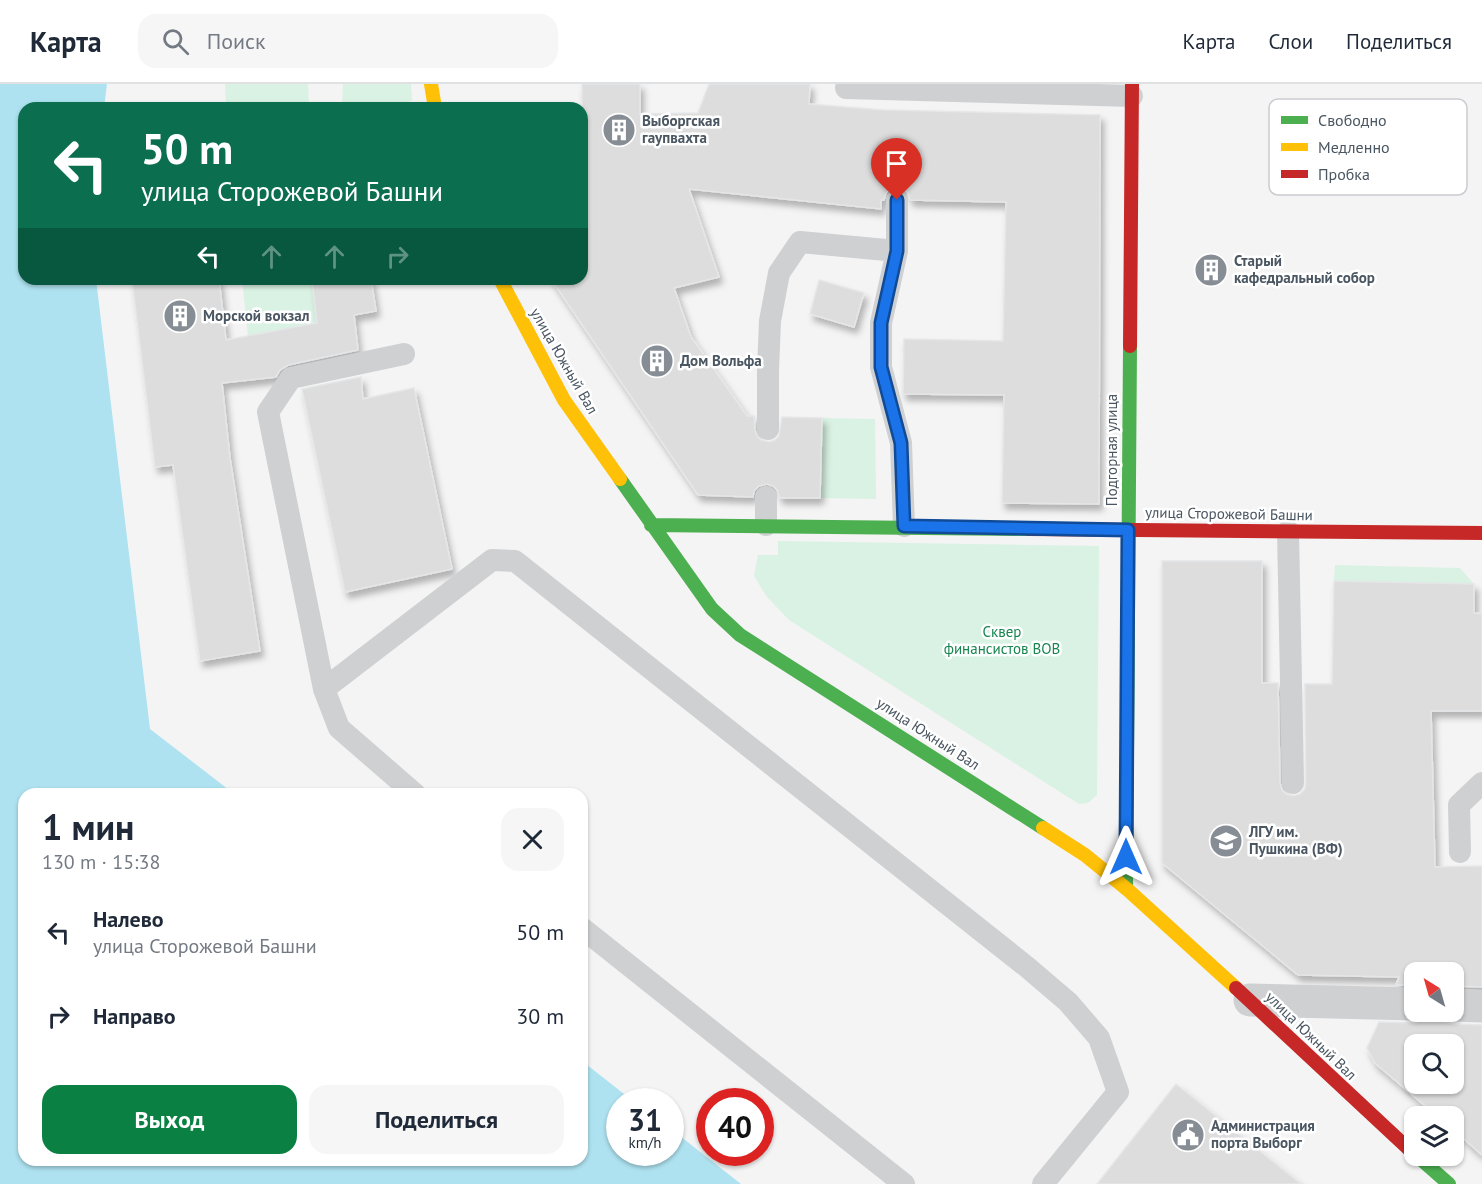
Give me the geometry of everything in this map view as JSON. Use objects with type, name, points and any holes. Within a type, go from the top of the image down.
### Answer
[{"type":"street","points":[[431,84],[434,102]]},
{"type":"street","name":"Подгорная улица","points":[[1126,888],[1132,90]]},
{"type":"street","name":"улица Южный Вал","points":[[503,285],[564,400],[712,609],[740,635],[1085,855],[1126,888],[1250,1000],[1354,1100],[1404,1144]]},
{"type":"street","name":"улица Сторожевой Башни","points":[[651,525],[1482,533]]},
{"type":"street","points":[[1250,1000],[1404,1004]]},
{"type":"street","points":[[1464,1005],[1482,1006]]},
{"type":"street","name":"улица Южный Вал","points":[[1429,1166],[1449,1184]]},
{"type":"lane","points":[[846,88],[900,100],[1132,90]]},
{"type":"lane","points":[[897,200],[897,251],[881,323],[881,367],[901,443],[904,526]]},
{"type":"lane","points":[[768,429],[770,321],[779,273],[800,242],[897,251]]},
{"type":"lane","points":[[405,354],[291,378],[268,412],[324,689],[339,728],[408,788]]},
{"type":"lane","points":[[766,497],[766,525]]},
{"type":"lane","points":[[1288,531],[1293,783]]},
{"type":"lane","points":[[324,689],[492,561],[515,561],[1027,967],[1068,1002],[1100,1038],[1118,1092],[1043,1184]]},
{"type":"lane","points":[[1460,852],[1459,805],[1482,783]]},
{"type":"lane","points":[[588,933],[904,1184]]},
{"type":"green space","points":[[225,84],[308,84],[309,102],[226,102]]},
{"type":"green space","points":[[343,84],[411,84],[412,100],[409,102],[342,102]]},
{"type":"green space","points":[[243,285],[313,285],[317,323],[248,336]]},
{"type":"green space","points":[[822,418],[875,419],[876,499],[820,498]]},
{"type":"green space","name":"Сквер финансистов ВОВ","points":[[778,541],[1099,546],[1097,795],[1088,803],[1079,804],[789,620],[767,597],[754,576],[758,555],[778,555]]},
{"type":"green space","points":[[1335,565],[1460,568],[1474,584],[1334,581]]},
{"type":"water","points":[[0,84],[107,84],[105,102],[18,102],[18,285],[97,285],[150,729],[227,788],[18,788],[18,1166],[588,1166],[588,1066],[616,1088],[606,1088],[606,1166],[684,1166],[684,1139],[696,1149],[696,1166],[718,1166],[741,1184],[0,1184]]},
{"type":"building","points":[[582,84],[640,84],[640,114],[698,113],[709,84],[810,84],[809,104],[883,110],[1100,115],[1099,504],[1002,503],[1004,395],[903,394],[904,339],[1003,341],[1006,202],[910,200],[908,193],[898,187],[891,188],[886,193],[884,200],[881,200],[881,209],[689,189],[719,277],[674,288],[691,337],[747,416],[754,416],[755,430],[761,440],[769,442],[779,436],[782,417],[822,418],[820,498],[780,498],[777,490],[767,484],[759,486],[754,491],[753,497],[698,495],[555,285],[588,285],[588,102],[582,102]]},
{"type":"building","points":[[819,280],[864,293],[854,327],[810,314]]},
{"type":"building","points":[[133,285],[220,285],[226,340],[317,323],[313,285],[372,285],[376,311],[354,315],[358,350],[288,365],[280,370],[276,377],[222,383],[230,458],[260,651],[200,661],[173,465],[155,467]]},
{"type":"building","points":[[361,377],[363,399],[414,388],[452,569],[345,592],[302,389]]},
{"type":"building","points":[[1162,561],[1262,561],[1262,683],[1278,683],[1280,783],[1286,794],[1293,796],[1305,789],[1306,783],[1305,684],[1332,684],[1334,581],[1474,584],[1474,613],[1482,614],[1482,711],[1431,711],[1435,867],[1482,866],[1482,987],[1464,986],[1464,962],[1404,962],[1404,985],[1396,985],[1399,977],[1298,975],[1162,863]]},
{"type":"building","points":[[1379,1022],[1447,1022],[1482,1025],[1482,1155],[1464,1139],[1464,1106],[1425,1106],[1411,1094],[1464,1094],[1464,1034],[1404,1034],[1404,1088],[1375,1063],[1367,1048]]},
{"type":"building","name":"Администрация порта Выборг","points":[[1176,1084],[1301,1184],[1097,1184]]},
{"type":"traffic: fast","points":[[1126,888],[1130,346]]},
{"type":"traffic: fast","points":[[620,479],[712,609],[740,635],[1043,828]]},
{"type":"traffic: fast","points":[[651,525],[1029,529]]},
{"type":"traffic: fast","points":[[1429,1166],[1449,1184]]},
{"type":"traffic: slow","points":[[431,84],[434,102]]},
{"type":"traffic: slow","points":[[503,285],[564,400],[620,479]]},
{"type":"traffic: slow","points":[[1043,828],[1085,855],[1128,890],[1236,988]]},
{"type":"traffic: jam","points":[[1130,346],[1132,84]]},
{"type":"traffic: jam","points":[[1029,529],[1482,533]]},
{"type":"traffic: jam","points":[[1236,988],[1404,1145]]},
{"type":"place","name":"Выборгская гаупвахта","points":[[619,130]]},
{"type":"place","name":"Старый кафедральный собор","points":[[1211,270]]},
{"type":"place","name":"Морской вокзал","points":[[180,316]]},
{"type":"place","name":"Дом Вольфа","points":[[657,361]]},
{"type":"place","name":"ЛГУ им. Пушкина (ВФ)","points":[[1226,841]]},
{"type":"place","name":"Администрация порта Выборг","points":[[1188,1135]]},
{"type":"route","points":[[897,200],[897,251],[881,323],[881,367],[901,443],[904,526],[1128,530],[1126,857]]}]
